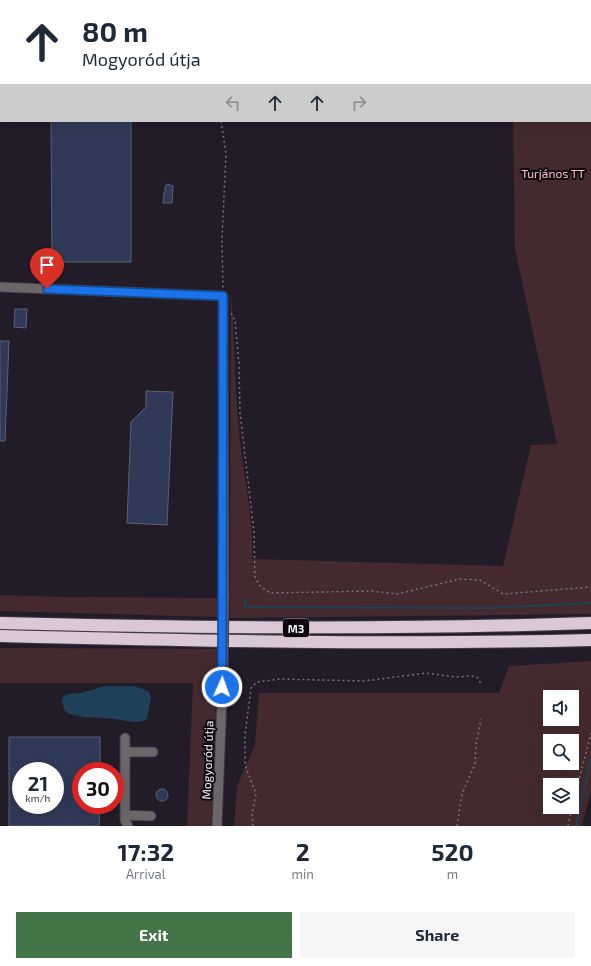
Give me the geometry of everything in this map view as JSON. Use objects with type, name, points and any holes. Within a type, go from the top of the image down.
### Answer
[{"type":"highway","name":"M3","points":[[0,623],[306,628],[509,626],[591,623]]},
{"type":"highway","name":"M3","points":[[0,636],[308,642],[504,642],[591,640]]},
{"type":"street","points":[[0,287],[223,296]]},
{"type":"street","name":"Mogyoród útja","points":[[217,826],[223,672],[224,599],[223,296]]},
{"type":"street","points":[[125,738],[125,822],[151,816]]},
{"type":"street","points":[[125,752],[153,752]]},
{"type":"path","points":[[221,122],[226,154],[222,239],[223,296],[235,321],[240,364],[240,413],[254,531],[255,577],[260,586],[270,593],[371,591],[397,594],[460,579],[480,580],[503,594],[591,587]]},
{"type":"path","points":[[253,826],[252,814],[256,794],[245,765],[245,735],[251,688],[257,682],[280,679],[364,681],[426,674],[456,677],[472,676],[478,678],[482,684]]},
{"type":"path","points":[[457,826],[462,794],[475,764],[476,744],[481,719]]},
{"type":"path","points":[[579,780],[591,733]]},
{"type":"path","points":[[568,826],[571,814]]},
{"type":"green space","name":"Turjános TT","points":[[513,122],[591,122],[591,614],[230,618],[231,291],[237,414],[250,511],[252,559],[503,566],[531,445],[557,444],[515,249]]},
{"type":"green space","points":[[0,595],[217,598],[217,617],[0,611]]},
{"type":"green space","points":[[0,648],[217,649],[213,826],[187,826],[193,683],[0,683]]},
{"type":"green space","points":[[591,661],[591,790],[582,826],[234,826],[237,786],[255,745],[259,693],[499,693],[509,666]]},
{"type":"water","points":[[105,686],[134,686],[148,691],[151,697],[147,719],[135,722],[108,718],[76,716],[66,712],[63,707],[62,701],[67,694],[81,693]]},
{"type":"building","points":[[51,122],[131,122],[131,262],[52,262]]},
{"type":"building","points":[[167,184],[173,186],[172,203],[163,203],[165,187]]},
{"type":"building","points":[[15,309],[27,309],[26,328],[14,327]]},
{"type":"building","points":[[0,341],[9,341],[5,441],[0,441]]},
{"type":"building","points":[[146,391],[173,392],[167,525],[127,523],[131,422],[146,407]]},
{"type":"building","points":[[9,737],[100,737],[100,762],[72,762],[72,814],[100,814],[99,826],[9,826]]},
{"type":"building","points":[[160,789],[164,789],[168,795],[164,801],[160,801],[156,797],[156,793]]},
{"type":"waterway","points":[[245,599],[245,607],[486,608],[591,603]]},
{"type":"waterway","points":[[576,826],[591,759]]},
{"type":"route","points":[[47,289],[223,296],[224,583],[222,687]]}]
